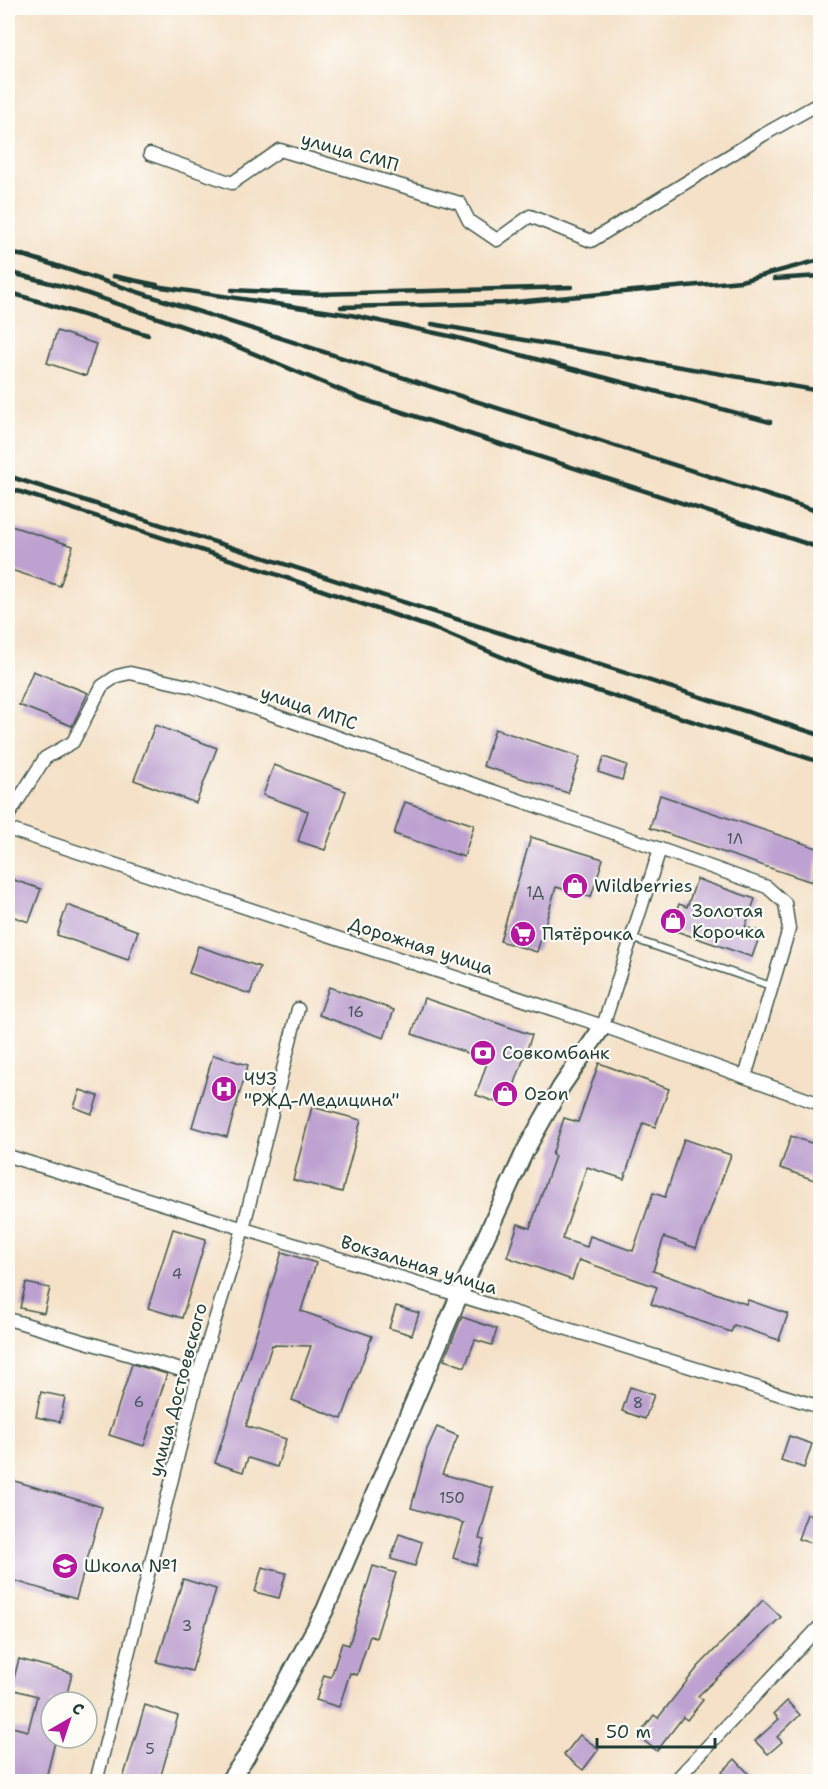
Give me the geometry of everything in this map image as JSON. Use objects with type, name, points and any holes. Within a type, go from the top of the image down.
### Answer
[{"type":"main road","points":[[228,1782],[246,1758],[325,1610],[459,1296],[525,1150],[561,1087],[603,1026]]},
{"type":"street","name":"улица СМП","points":[[150,154],[232,183],[280,150],[460,203],[469,221],[497,240],[530,216],[591,241],[763,135],[820,103]]},
{"type":"street","name":"улица МПС","points":[[8,816],[45,758],[73,742],[102,686],[117,676],[130,673],[193,687],[660,849],[767,887],[785,903],[789,929],[745,1077]]},
{"type":"street","name":"Дорожная улица","points":[[8,829],[603,1026],[820,1104]]},
{"type":"street","points":[[603,1026],[660,849]]},
{"type":"street","name":"улица Достоевского","points":[[96,1782],[198,1375],[243,1229],[298,1009]]},
{"type":"street","name":"Вокзальная улица","points":[[8,1156],[820,1407]]},
{"type":"street","points":[[8,1319],[198,1375]]},
{"type":"street","points":[[674,1782],[820,1626]]},
{"type":"lane","points":[[631,938],[772,986]]},
{"type":"building","points":[[57,331],[96,344],[86,376],[47,363]]},
{"type":"building","points":[[8,525],[73,546],[60,586],[8,569]]},
{"type":"building","points":[[33,671],[88,693],[72,726],[19,705]]},
{"type":"building","points":[[155,725],[217,748],[196,803],[134,780]]},
{"type":"building","points":[[495,729],[580,757],[568,793],[483,766]]},
{"type":"building","points":[[604,757],[627,765],[622,780],[598,772]]},
{"type":"building","points":[[274,765],[346,791],[325,850],[298,841],[308,811],[263,795]]},
{"type":"building","points":[[660,795],[820,849],[812,882],[650,828]]},
{"type":"building","points":[[405,802],[474,825],[464,857],[394,834]]},
{"type":"building","points":[[531,837],[603,859],[591,897],[556,887],[537,952],[500,941]]},
{"type":"building","points":[[8,878],[41,889],[29,922],[8,915]]},
{"type":"building","points":[[697,879],[755,899],[745,927],[761,932],[752,957],[670,929],[679,904],[687,907]]},
{"type":"building","points":[[67,905],[138,931],[128,960],[57,935]]},
{"type":"building","points":[[198,946],[260,967],[250,994],[189,973]]},
{"type":"building","points":[[329,987],[394,1010],[384,1038],[319,1015]]},
{"type":"building","points":[[424,998],[532,1035],[507,1106],[476,1095],[488,1060],[412,1034]]},
{"type":"building","points":[[213,1055],[248,1065],[227,1137],[192,1127]]},
{"type":"building","points":[[599,1063],[669,1089],[655,1127],[643,1123],[624,1179],[587,1167],[562,1239],[587,1247],[590,1236],[633,1251],[653,1193],[665,1197],[684,1139],[731,1155],[696,1248],[664,1237],[653,1271],[746,1304],[748,1300],[788,1314],[779,1340],[734,1325],[731,1332],[651,1304],[657,1287],[579,1260],[572,1280],[507,1257],[518,1224],[530,1228],[555,1156],[552,1155],[564,1118],[578,1122]]},
{"type":"building","points":[[80,1090],[98,1096],[92,1114],[74,1107]]},
{"type":"building","points":[[312,1107],[361,1120],[342,1192],[293,1180]]},
{"type":"building","points":[[791,1136],[820,1146],[820,1182],[780,1168]]},
{"type":"building","points":[[173,1229],[206,1239],[182,1318],[148,1308]]},
{"type":"building","points":[[282,1252],[316,1263],[301,1311],[372,1336],[342,1419],[292,1400],[311,1346],[272,1345],[246,1426],[286,1439],[277,1467],[248,1458],[243,1472],[215,1463]]},
{"type":"building","points":[[26,1283],[50,1288],[44,1313],[20,1308]]},
{"type":"building","points":[[396,1306],[419,1313],[412,1335],[389,1328]]},
{"type":"building","points":[[462,1317],[497,1329],[492,1345],[475,1340],[465,1367],[444,1360]]},
{"type":"building","points":[[132,1364],[167,1374],[144,1446],[109,1435]]},
{"type":"building","points":[[630,1387],[654,1395],[645,1419],[622,1411]]},
{"type":"building","points":[[41,1392],[65,1397],[60,1422],[36,1417]]},
{"type":"building","points":[[437,1427],[458,1436],[442,1474],[493,1488],[479,1539],[484,1540],[476,1565],[453,1558],[464,1523],[411,1508],[427,1449]]},
{"type":"building","points":[[789,1436],[812,1444],[804,1468],[781,1460]]},
{"type":"building","points":[[8,1479],[102,1507],[76,1599],[8,1579]]},
{"type":"building","points":[[807,1514],[820,1519],[820,1546],[798,1539]]},
{"type":"building","points":[[399,1534],[422,1542],[415,1566],[391,1559]]},
{"type":"building","points":[[373,1566],[396,1573],[376,1638],[370,1636],[357,1675],[350,1673],[339,1707],[316,1700],[324,1675],[331,1677],[342,1643],[349,1645]]},
{"type":"building","points":[[262,1567],[286,1573],[279,1598],[255,1592]]},
{"type":"building","points":[[183,1579],[216,1589],[192,1671],[157,1662]]},
{"type":"building","points":[[763,1600],[781,1617],[698,1696],[703,1700],[687,1720],[683,1717],[657,1751],[638,1736],[654,1715],[658,1718],[698,1667]]},
{"type":"building","points":[[19,1659],[72,1673],[68,1690],[39,1690],[39,1750],[53,1750],[45,1782],[8,1782],[8,1726],[28,1731],[37,1696],[11,1689]]},
{"type":"building","points":[[787,1701],[800,1715],[777,1737],[782,1742],[768,1754],[755,1741],[779,1719],[774,1714]]},
{"type":"building","points":[[145,1705],[178,1716],[159,1782],[122,1782]]},
{"type":"building","points":[[580,1735],[599,1749],[583,1770],[564,1755]]},
{"type":"building","points":[[735,1759],[748,1773],[740,1782],[731,1782],[722,1772]]},
{"type":"railway","points":[[8,253],[31,257]]},
{"type":"railway","points":[[23,255],[820,512]]},
{"type":"railway","points":[[341,307],[505,303],[741,281],[820,260]]},
{"type":"railway","points":[[8,272],[77,290],[219,339],[362,399],[820,548]]},
{"type":"railway","points":[[113,276],[157,285]]},
{"type":"railway","points":[[774,279],[820,276]]},
{"type":"railway","points":[[148,285],[351,315],[454,337],[770,422]]},
{"type":"railway","points":[[232,290],[318,294],[571,287]]},
{"type":"railway","points":[[8,292],[148,335]]},
{"type":"railway","points":[[432,324],[820,391]]},
{"type":"railway","points":[[8,476],[820,735]]},
{"type":"railway","points":[[8,488],[275,574],[438,630],[535,671],[820,762]]},
{"type":"place","name":"Wildberries","points":[[575,886]]},
{"type":"place","name":"Золотая Корочка","points":[[673,921]]},
{"type":"place","name":"Пятёрочка","points":[[523,934]]},
{"type":"place","name":"Совкомбанк","points":[[483,1053]]},
{"type":"place","name":"ЧУЗ \"РЖД-Медицина\"","points":[[224,1089]]},
{"type":"place","name":"Ozon","points":[[505,1094]]},
{"type":"place","name":"Школа №1","points":[[65,1566]]}]
